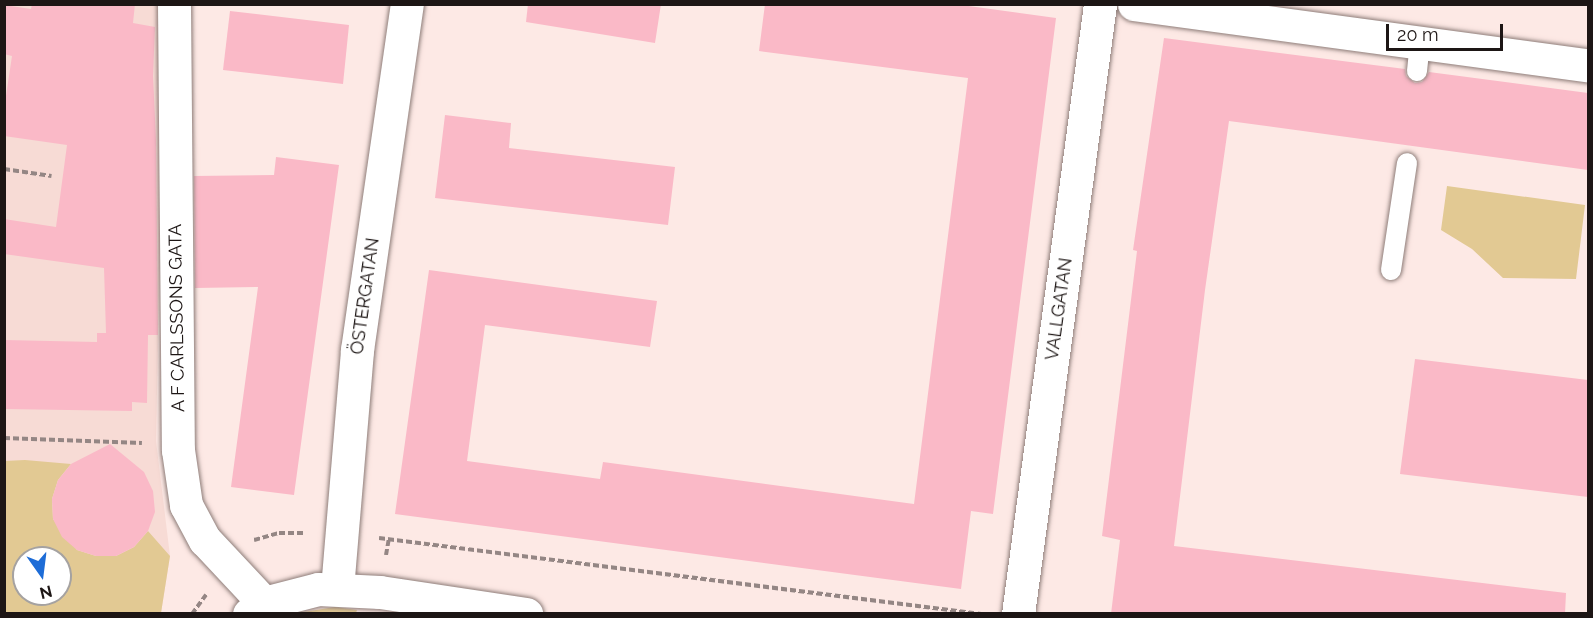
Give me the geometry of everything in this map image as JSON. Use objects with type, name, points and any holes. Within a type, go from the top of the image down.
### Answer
[{"type":"street","name":"A F CARLSSONS GATA","points":[[174,4],[178,450],[186,505],[194,523],[256,608]]},
{"type":"street","name":"ÖSTERGATAN","points":[[337,589],[357,350],[407,4]]},
{"type":"street","name":"VALLGATAN","points":[[1018,614],[1100,4]]},
{"type":"street","points":[[1134,4],[1419,57],[1588,65]]},
{"type":"street","points":[[256,608],[318,588],[380,592],[526,614]]},
{"type":"lane","points":[[1391,270],[1407,163]]},
{"type":"path","points":[[4,169],[51,176]]},
{"type":"path","points":[[4,438],[135,442],[178,450]]},
{"type":"path","points":[[341,535],[389,538],[981,614]]},
{"type":"shaded area","points":[[4,5],[165,5],[156,441],[170,556],[161,613],[5,613]]},
{"type":"shaded area","points":[[1447,186],[1585,205],[1576,279],[1503,278],[1472,249],[1441,230]]},
{"type":"shaded area","points":[[25,460],[71,464],[58,480],[52,499],[53,519],[77,550],[96,556],[116,556],[134,547],[148,531],[170,556],[161,613],[5,613],[4,461]]},
{"type":"shaded area","points":[[335,607],[357,610],[356,613],[297,613]]},
{"type":"building","points":[[32,4],[135,4],[133,23],[155,27],[153,76],[158,335],[148,335],[147,403],[132,402],[132,411],[4,409],[4,340],[97,342],[97,333],[106,333],[104,268],[4,254],[4,219],[56,227],[67,145],[4,136],[4,109],[12,56],[4,54],[4,5],[31,9]]},
{"type":"building","points":[[528,4],[661,4],[655,43],[526,22]]},
{"type":"building","points":[[765,4],[954,4],[1056,18],[993,514],[971,511],[961,589],[395,514],[429,270],[657,301],[650,347],[485,325],[467,461],[600,479],[603,462],[914,504],[968,78],[759,51]]},
{"type":"building","points":[[230,11],[349,25],[343,84],[223,70]]},
{"type":"building","points":[[1164,38],[1405,69],[1406,76],[1415,83],[1422,82],[1429,72],[1588,93],[1588,170],[1229,121],[1205,290],[1174,546],[1566,593],[1565,614],[1111,614],[1120,540],[1102,536],[1137,251],[1133,250]]},
{"type":"building","points":[[445,115],[511,123],[509,148],[675,167],[668,225],[435,198]]},
{"type":"building","points":[[276,157],[339,165],[294,495],[231,487],[258,287],[195,288],[194,176],[274,175]]},
{"type":"building","points":[[1415,359],[1588,380],[1588,497],[1400,474]]},
{"type":"building","points":[[110,444],[144,472],[153,491],[155,512],[148,531],[134,547],[116,556],[96,556],[77,550],[62,537],[53,519],[52,499],[58,480],[71,464]]}]
